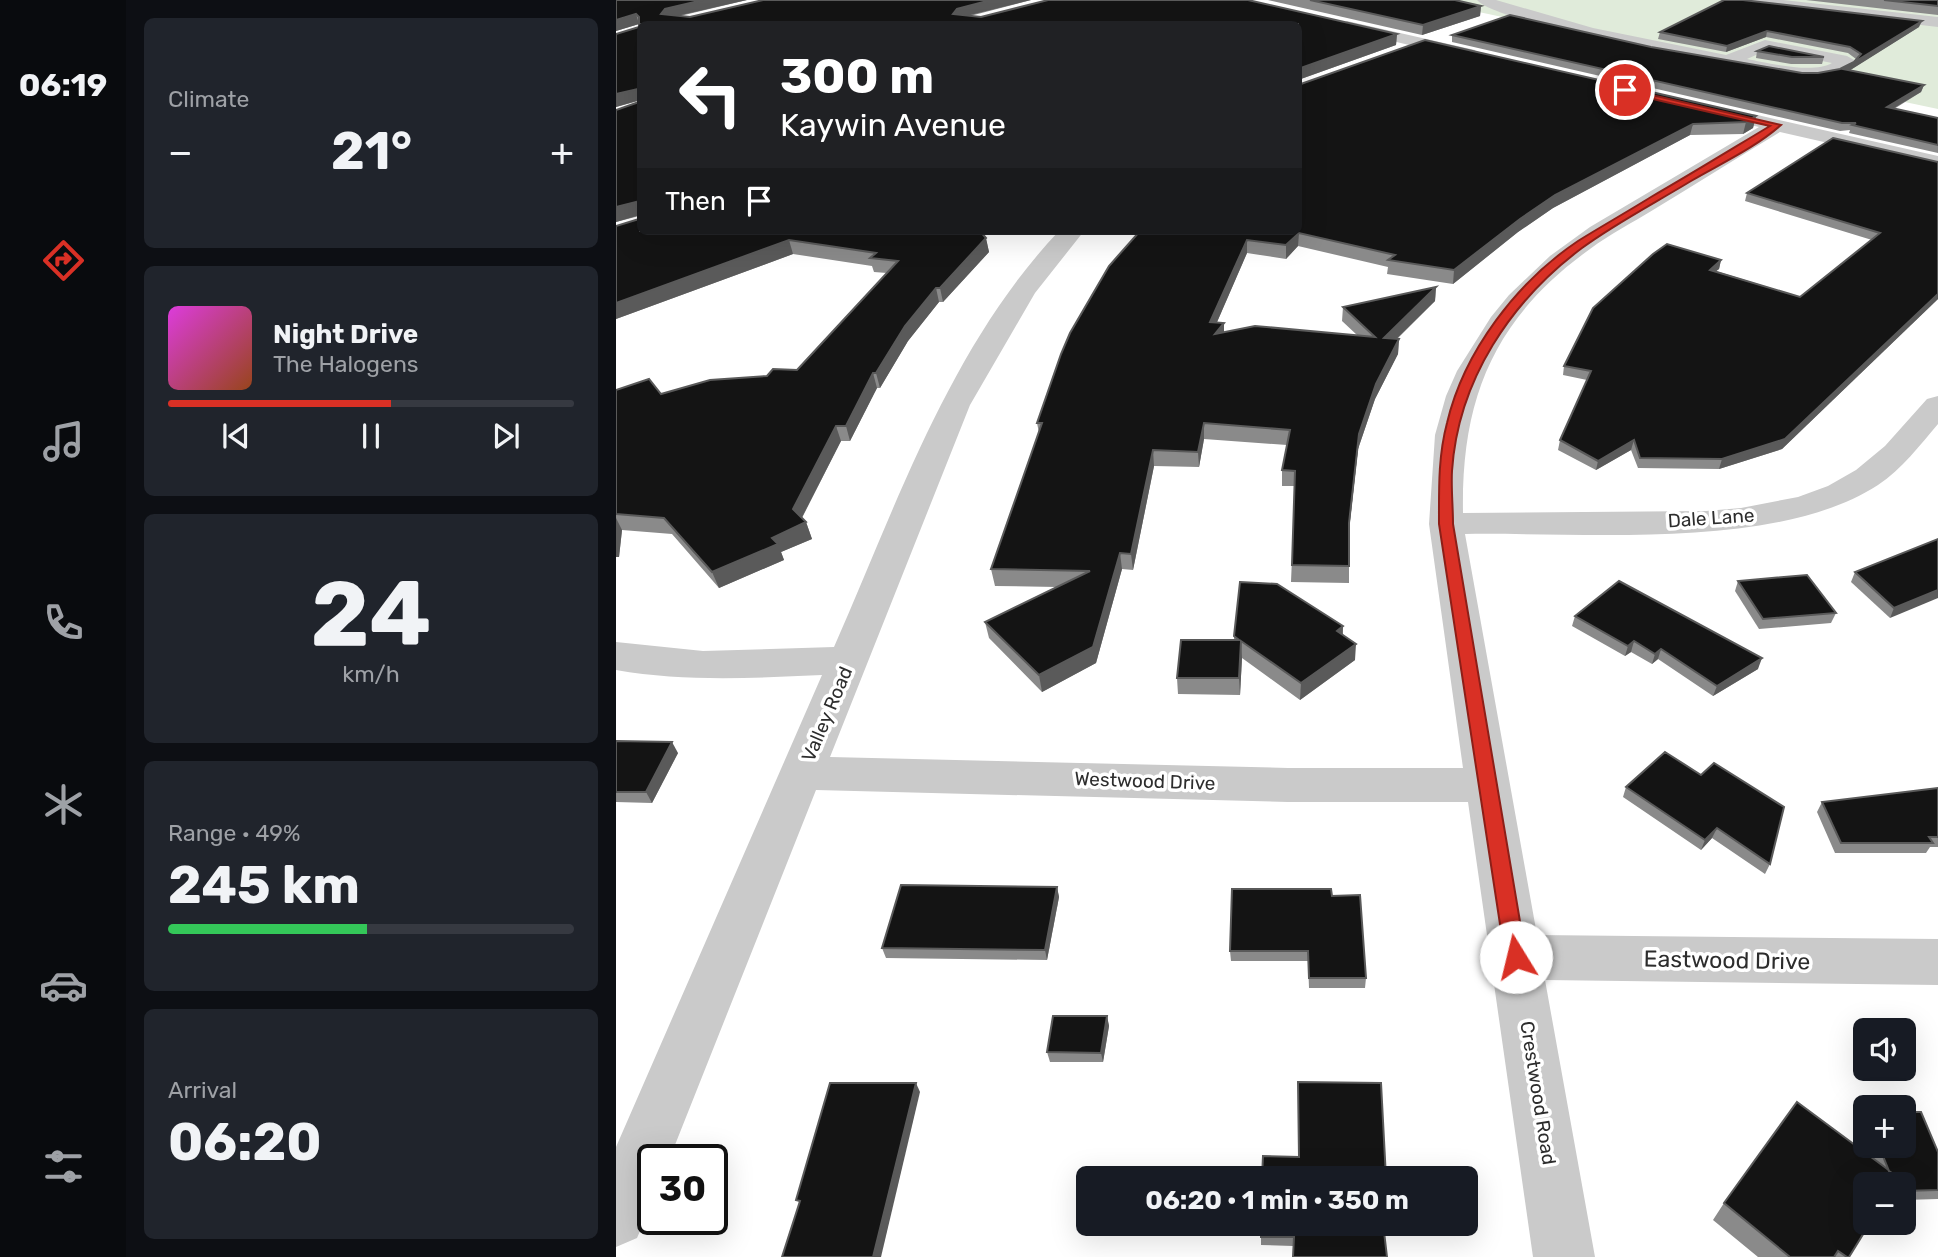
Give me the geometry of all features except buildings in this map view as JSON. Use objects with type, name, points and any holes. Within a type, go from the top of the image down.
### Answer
[{"type":"street","points":[[1484,0],[1500,18],[1800,73],[1826,73],[1847,61],[1765,45],[1730,60]]},
{"type":"street","points":[[1743,0],[1938,22]]},
{"type":"street","points":[[1500,18],[1533,2]]},
{"type":"street","points":[[1328,22],[1487,58]]},
{"type":"street","points":[[1395,52],[1460,31]]},
{"type":"street","points":[[1738,116],[1938,162]]},
{"type":"street","name":"Crestwood Road","points":[[1564,1257],[1446,524],[1446,470],[1456,413],[1467,382],[1495,331],[1520,298],[1549,269],[1581,244],[1777,125]]},
{"type":"street","name":"Valley Road","points":[[616,1217],[955,405],[1012,306],[1034,275],[1069,235]]},
{"type":"street","name":"Dale Lane","points":[[1446,524],[1696,522],[1782,512],[1829,497],[1867,478],[1893,457],[1938,405]]},
{"type":"street","points":[[616,656],[654,662],[708,663],[849,660]]},
{"type":"street","name":"Westwood Drive","points":[[802,772],[1288,785],[1488,785]]},
{"type":"street","name":"Eastwood Drive","points":[[1516,957],[1938,962]]},
{"type":"green space","points":[[1422,0],[1938,0],[1938,109]]},
{"type":"route","points":[[1516,957],[1446,524],[1446,470],[1453,423],[1467,382],[1495,331],[1520,298],[1549,269],[1581,244],[1777,125],[1625,90]]}]
